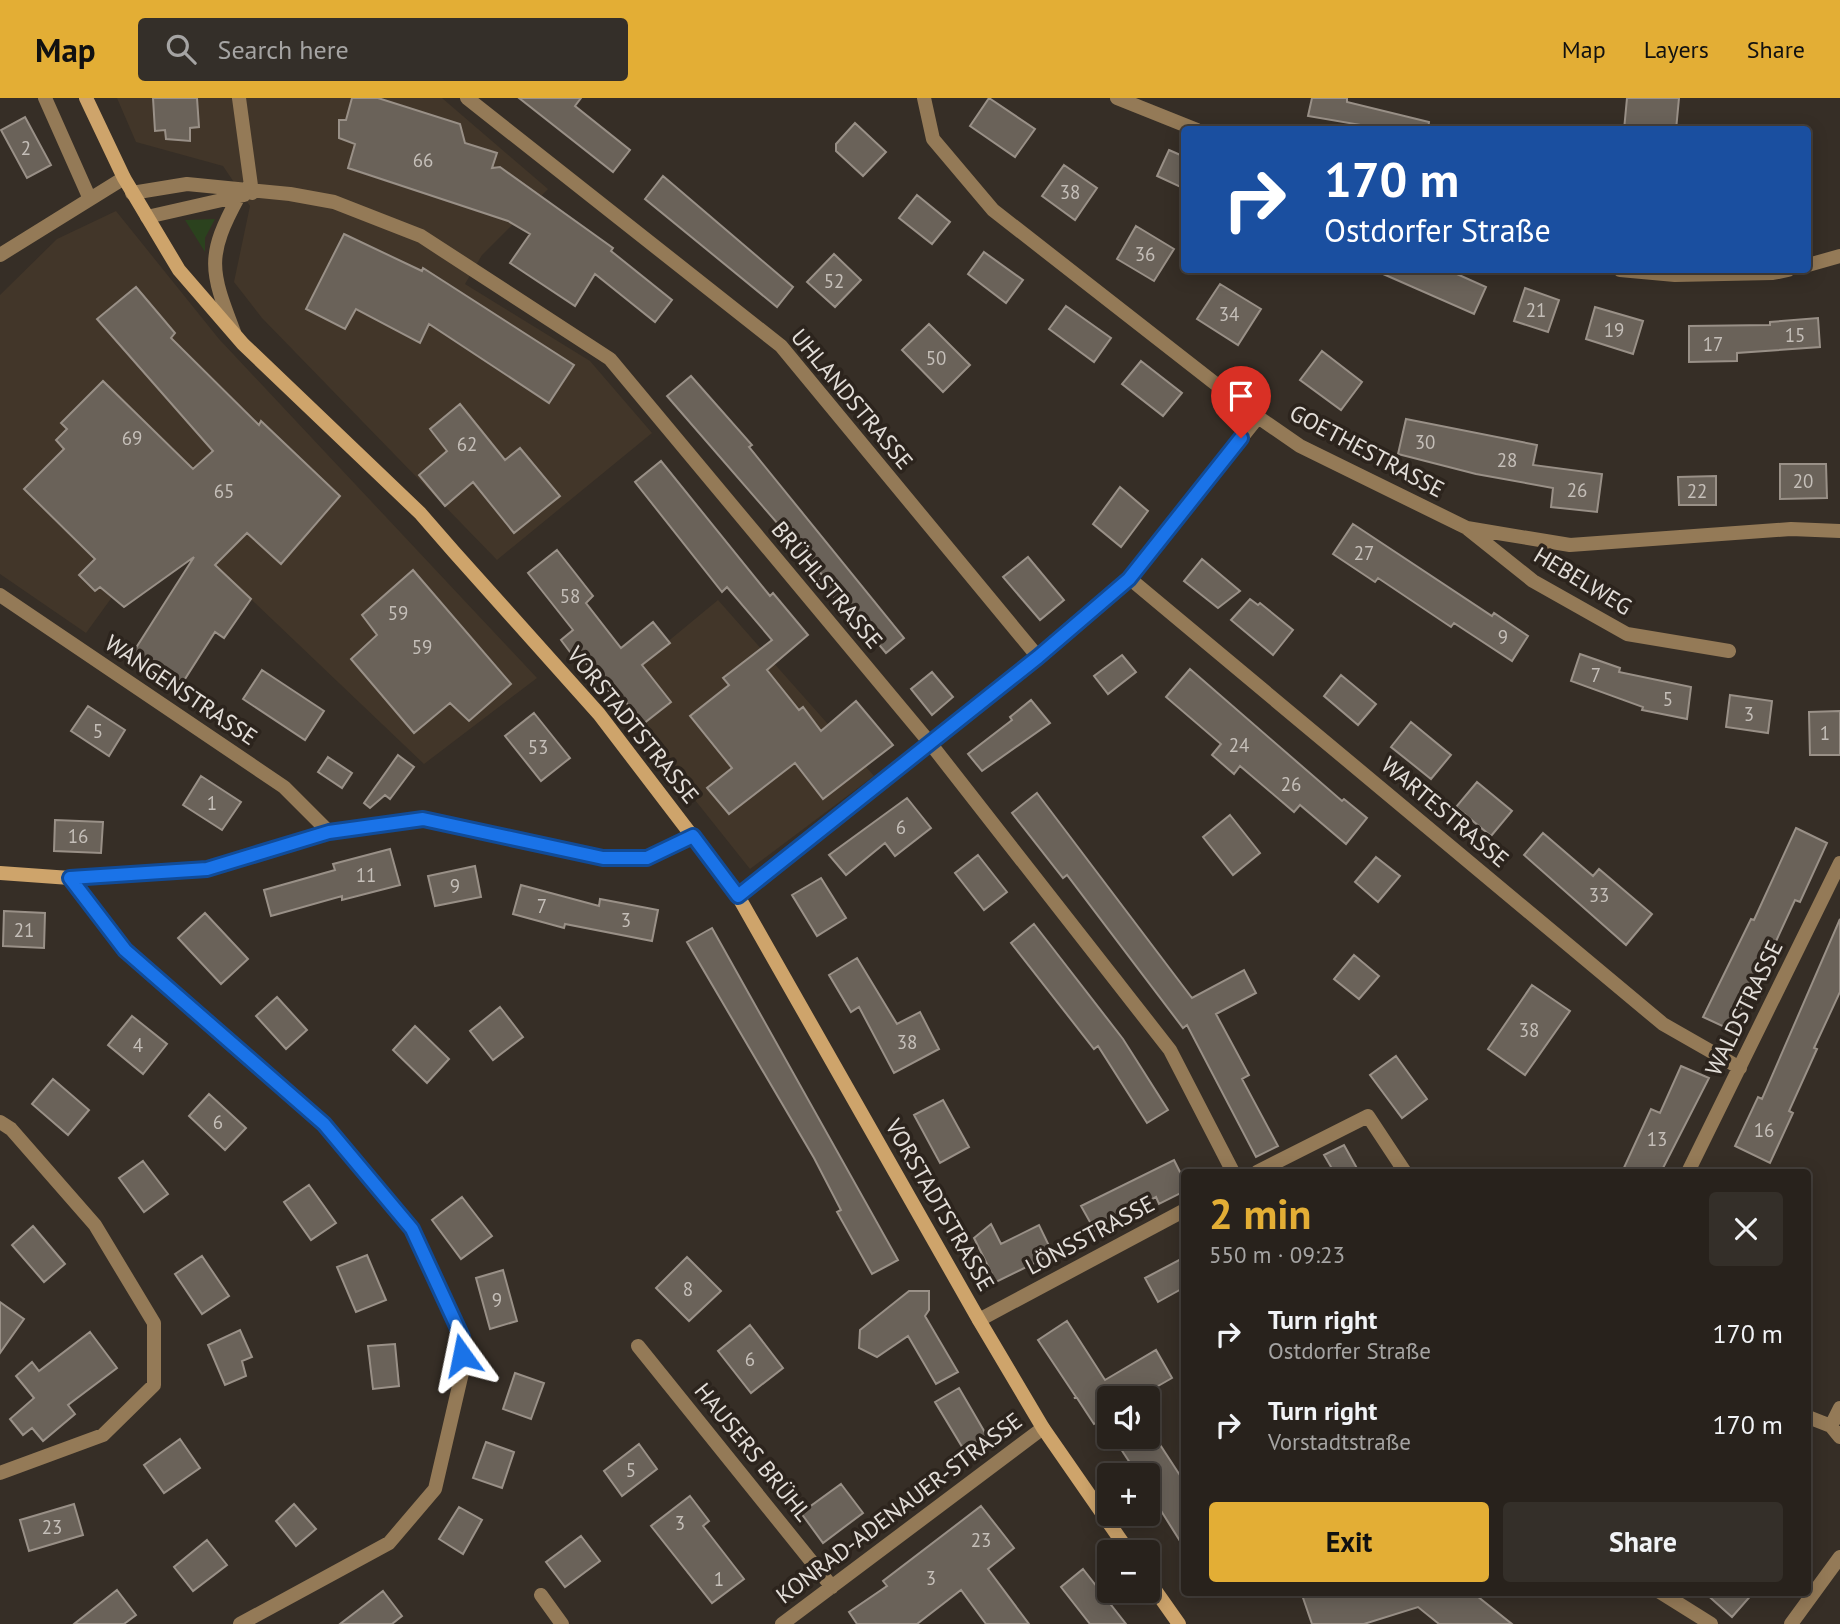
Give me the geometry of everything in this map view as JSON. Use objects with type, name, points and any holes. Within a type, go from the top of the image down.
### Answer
[{"type":"main road","name":"VORSTADTSTRASSE","points":[[86,98],[132,193],[179,270],[234,333],[419,513],[598,714],[738,896],[979,1320],[1044,1428],[1121,1540]]},
{"type":"main road","points":[[0,873],[70,878],[207,869],[329,832],[423,819],[614,858],[647,858],[693,836]]},
{"type":"main road","points":[[1160,1597],[1179,1624]]},
{"type":"street","points":[[45,98],[89,197]]},
{"type":"street","points":[[234,333],[220,296],[213,264],[219,236],[245,194],[239,98]]},
{"type":"street","name":"UHLANDSTRASSE","points":[[467,98],[780,346],[1038,657]]},
{"type":"street","name":"GOETHESTRASSE","points":[[924,98],[933,139],[993,210],[1258,418],[1300,446],[1467,528],[1570,545],[1791,529],[1840,531]]},
{"type":"street","points":[[1117,98],[1187,126]]},
{"type":"street","points":[[0,255],[124,177]]},
{"type":"street","name":"BRÜHLSTRASSE","points":[[132,193],[187,184],[245,194],[290,194],[334,202],[421,236],[610,359],[930,743],[1170,1050],[1231,1169]]},
{"type":"street","name":"BRÜHLSTRASSE","points":[[147,218],[245,194]]},
{"type":"street","points":[[1811,263],[1840,257]]},
{"type":"street","points":[[1653,273],[1773,273]]},
{"type":"street","points":[[738,896],[1038,657],[1129,579],[1258,418]]},
{"type":"street","name":"HEBELWEG","points":[[1467,528],[1534,581],[1628,634],[1729,651]]},
{"type":"street","name":"WARTESTRASSE","points":[[1129,579],[1663,1024],[1740,1068]]},
{"type":"street","name":"WANGENSTRASSE","points":[[0,595],[284,787],[329,832]]},
{"type":"street","name":"WALDSTRASSE","points":[[1690,1169],[1840,863]]},
{"type":"street","points":[[70,878],[125,950],[324,1124],[412,1229],[462,1337],[462,1373],[435,1489],[389,1543],[240,1624]]},
{"type":"street","points":[[1263,1169],[1368,1116],[1403,1169]]},
{"type":"street","points":[[0,1122],[11,1129],[95,1225],[154,1323],[154,1385],[103,1435],[0,1473]]},
{"type":"street","name":"LÖNSSTRASSE","points":[[979,1320],[1181,1212]]},
{"type":"street","name":"HAUSERS BRÜHL","points":[[638,1346],[832,1587]]},
{"type":"street","points":[[1811,1418],[1836,1431],[1840,1408]]},
{"type":"street","name":"KONRAD-ADENAUER-STRASSE","points":[[782,1624],[1044,1428]]},
{"type":"street","points":[[1791,1624],[1840,1557]]},
{"type":"street","points":[[541,1595],[562,1624]]},
{"type":"street","points":[[1666,1596],[1711,1624]]},
{"type":"shaded area","points":[[117,98],[442,98],[548,189],[482,255],[465,284],[590,361],[652,433],[497,560],[262,318],[234,282],[250,206],[223,166],[136,142]]},
{"type":"shaded area","points":[[116,211],[219,339],[537,678],[424,764],[168,520],[86,633],[0,574],[0,295],[57,239]]},
{"type":"shaded area","points":[[718,600],[874,776],[750,869],[608,691]]},
{"type":"green space","points":[[215,219],[205,238],[205,252],[185,220]]},
{"type":"building","points":[[153,98],[197,98],[199,127],[190,128],[190,141],[166,139],[165,130],[155,131]]},
{"type":"building","points":[[352,98],[378,98],[460,124],[465,143],[497,153],[492,168],[500,167],[613,248],[611,251],[672,300],[655,322],[595,274],[575,306],[510,263],[530,234],[508,221],[348,168],[355,144],[339,138],[339,120],[346,120]]},
{"type":"building","points":[[519,98],[581,98],[575,106],[630,150],[613,172]]},
{"type":"building","points":[[989,98],[1035,129],[1015,157],[970,126]]},
{"type":"building","points":[[1312,98],[1347,98],[1347,102],[1429,122],[1428,126],[1361,126],[1308,116]]},
{"type":"building","points":[[1627,98],[1679,98],[1676,126],[1624,126]]},
{"type":"building","points":[[25,117],[51,165],[27,178],[1,130]]},
{"type":"building","points":[[855,123],[886,152],[863,176],[836,151],[836,144]]},
{"type":"building","points":[[1169,150],[1181,155],[1181,187],[1157,176]]},
{"type":"building","points":[[1064,165],[1097,188],[1075,220],[1042,196]]},
{"type":"building","points":[[663,176],[793,287],[777,307],[645,199]]},
{"type":"building","points":[[917,195],[950,222],[932,244],[899,218]]},
{"type":"building","points":[[1136,226],[1174,249],[1154,281],[1117,259]]},
{"type":"building","points":[[344,234],[422,271],[423,268],[574,365],[549,403],[429,324],[420,343],[356,309],[345,329],[306,309]]},
{"type":"building","points":[[984,252],[1023,280],[1006,303],[968,274]]},
{"type":"building","points":[[834,254],[861,280],[835,307],[807,282]]},
{"type":"building","points":[[1381,273],[1455,273],[1486,287],[1474,314]]},
{"type":"building","points":[[1220,284],[1261,309],[1238,345],[1197,319]]},
{"type":"building","points":[[136,287],[175,333],[171,338],[259,425],[261,421],[340,496],[281,564],[247,533],[215,565],[251,599],[224,638],[215,632],[183,682],[134,651],[194,557],[124,607],[100,587],[95,591],[79,575],[95,559],[24,489],[64,449],[56,440],[67,429],[61,423],[103,381],[193,469],[213,451],[97,319]]},
{"type":"building","points":[[1525,288],[1559,300],[1548,332],[1514,321]]},
{"type":"building","points":[[1066,306],[1111,338],[1094,362],[1049,329]]},
{"type":"building","points":[[1595,307],[1643,321],[1633,354],[1586,339]]},
{"type":"building","points":[[1818,318],[1820,347],[1737,353],[1737,361],[1689,362],[1689,326],[1770,325],[1770,322]]},
{"type":"building","points":[[929,324],[970,365],[943,392],[902,350]]},
{"type":"building","points":[[1322,351],[1362,382],[1341,410],[1300,380]]},
{"type":"building","points":[[1141,361],[1182,393],[1163,416],[1122,384]]},
{"type":"building","points":[[691,376],[752,445],[749,447],[904,638],[886,653],[851,611],[848,614],[819,580],[824,577],[667,396]]},
{"type":"building","points":[[460,404],[505,460],[520,448],[560,496],[514,533],[473,482],[445,506],[419,475],[447,451],[430,429]]},
{"type":"building","points":[[1406,419],[1537,445],[1533,465],[1602,474],[1597,512],[1551,507],[1553,488],[1476,474],[1398,454]]},
{"type":"building","points":[[661,461],[770,596],[773,593],[808,635],[767,670],[799,710],[803,707],[821,731],[856,701],[893,745],[823,799],[795,763],[729,814],[707,788],[732,768],[690,716],[729,685],[723,678],[772,640],[727,587],[722,592],[635,482]]},
{"type":"building","points":[[1780,464],[1826,464],[1827,498],[1780,499]]},
{"type":"building","points":[[1716,476],[1716,505],[1679,505],[1678,477]]},
{"type":"building","points":[[1120,487],[1148,511],[1121,547],[1093,524]]},
{"type":"building","points":[[1353,524],[1492,616],[1494,613],[1528,636],[1512,661],[1454,623],[1451,627],[1378,578],[1375,582],[1333,554]]},
{"type":"building","points":[[557,550],[593,596],[586,603],[621,648],[653,622],[670,643],[642,665],[671,702],[643,724],[614,687],[608,691],[580,656],[576,660],[561,640],[573,630],[528,573]]},
{"type":"building","points":[[1028,557],[1064,600],[1040,620],[1003,577]]},
{"type":"building","points":[[1202,559],[1240,591],[1218,608],[1184,581]]},
{"type":"building","points":[[413,570],[511,684],[469,721],[450,703],[414,733],[351,659],[377,635],[362,615]]},
{"type":"building","points":[[1250,599],[1258,605],[1260,603],[1293,630],[1273,655],[1231,620]]},
{"type":"building","points":[[1580,654],[1620,668],[1619,672],[1691,687],[1687,719],[1642,710],[1643,707],[1571,681]]},
{"type":"building","points":[[1122,655],[1136,672],[1108,694],[1094,676]]},
{"type":"building","points":[[1190,669],[1342,801],[1344,799],[1367,818],[1346,844],[1300,805],[1294,812],[1240,766],[1234,774],[1212,755],[1221,744],[1166,697]]},
{"type":"building","points":[[262,670],[324,711],[305,740],[243,699]]},
{"type":"building","points":[[932,672],[953,697],[932,715],[911,689]]},
{"type":"building","points":[[1341,675],[1376,704],[1358,725],[1324,696]]},
{"type":"building","points":[[1730,695],[1772,701],[1768,733],[1726,727]]},
{"type":"building","points":[[1031,700],[1050,723],[982,771],[968,754],[1012,720],[1010,717]]},
{"type":"building","points":[[88,706],[125,730],[109,756],[71,731]]},
{"type":"building","points":[[1840,711],[1840,755],[1810,755],[1809,712]]},
{"type":"building","points":[[534,713],[570,758],[541,781],[505,736]]},
{"type":"building","points":[[1411,722],[1451,755],[1431,779],[1391,747]]},
{"type":"building","points":[[398,755],[414,767],[390,799],[385,795],[370,808],[364,803]]},
{"type":"building","points":[[328,757],[352,773],[342,788],[318,772]]},
{"type":"building","points":[[201,776],[241,802],[222,830],[183,805]]},
{"type":"building","points":[[1477,782],[1512,811],[1491,836],[1456,807]]},
{"type":"building","points":[[1037,793],[1192,998],[1244,970],[1256,993],[1216,1014],[1249,1075],[1242,1079],[1278,1146],[1256,1157],[1187,1025],[1183,1028],[1067,875],[1063,878],[1012,813]]},
{"type":"building","points":[[907,798],[931,828],[895,856],[885,843],[846,875],[829,855]]},
{"type":"building","points":[[1230,815],[1260,853],[1233,875],[1203,837]]},
{"type":"building","points":[[55,820],[103,822],[101,853],[54,851]]},
{"type":"building","points":[[1796,828],[1827,843],[1800,902],[1795,900],[1766,963],[1763,961],[1731,1030],[1703,1017],[1751,919],[1754,920]]},
{"type":"building","points":[[1543,833],[1593,876],[1599,869],[1652,914],[1626,945],[1524,855]]},
{"type":"building","points":[[390,849],[400,885],[342,900],[342,896],[271,916],[264,890],[335,870],[333,864]]},
{"type":"building","points":[[978,855],[1007,892],[984,910],[955,873]]},
{"type":"building","points":[[1376,857],[1400,876],[1378,902],[1355,882]]},
{"type":"building","points":[[475,866],[481,897],[435,906],[428,876]]},
{"type":"building","points":[[821,878],[846,918],[817,936],[792,895]]},
{"type":"building","points":[[521,885],[599,906],[600,899],[658,910],[652,941],[565,924],[564,928],[513,914]]},
{"type":"building","points":[[4,911],[45,913],[44,948],[3,946]]},
{"type":"building","points":[[205,913],[248,959],[221,984],[178,938]]},
{"type":"building","points":[[1840,919],[1840,992],[1814,1048],[1817,1049],[1789,1111],[1793,1113],[1770,1163],[1735,1146],[1758,1097],[1762,1099]]},
{"type":"building","points":[[1034,924],[1123,1039],[1168,1110],[1147,1123],[1098,1046],[1094,1049],[1011,943]]},
{"type":"building","points":[[712,928],[898,1260],[872,1274],[837,1212],[841,1210],[814,1158],[687,942]]},
{"type":"building","points":[[1354,955],[1379,976],[1359,999],[1334,979]]},
{"type":"building","points":[[857,958],[897,1024],[920,1012],[939,1049],[894,1073],[859,1007],[851,1012],[829,975]]},
{"type":"building","points":[[1532,985],[1570,1011],[1525,1075],[1488,1049]]},
{"type":"building","points":[[277,997],[307,1030],[286,1049],[256,1016]]},
{"type":"building","points":[[500,1007],[523,1037],[493,1060],[470,1031]]},
{"type":"building","points":[[132,1016],[167,1044],[143,1074],[108,1045]]},
{"type":"building","points":[[415,1026],[449,1059],[427,1083],[393,1050]]},
{"type":"building","points":[[1396,1056],[1427,1099],[1402,1118],[1370,1075]]},
{"type":"building","points":[[1681,1066],[1709,1078],[1663,1169],[1623,1169],[1651,1109],[1660,1113]]},
{"type":"building","points":[[53,1079],[89,1110],[68,1135],[32,1104]]},
{"type":"building","points":[[209,1094],[246,1128],[225,1150],[189,1116]]},
{"type":"building","points":[[943,1100],[969,1147],[940,1163],[914,1115]]},
{"type":"building","points":[[1344,1145],[1357,1169],[1332,1169],[1324,1155]]},
{"type":"building","points":[[1174,1160],[1181,1174],[1181,1193],[1159,1204],[1156,1197],[1095,1231],[1081,1206]]},
{"type":"building","points":[[143,1161],[168,1194],[144,1212],[119,1178]]},
{"type":"building","points":[[309,1185],[336,1223],[311,1240],[284,1202]]},
{"type":"building","points":[[462,1197],[492,1236],[461,1259],[432,1220]]},
{"type":"building","points":[[991,1224],[1001,1244],[1039,1225],[1053,1254],[996,1282],[974,1238]]},
{"type":"building","points":[[33,1226],[65,1264],[44,1282],[12,1245]]},
{"type":"building","points":[[367,1255],[386,1300],[356,1312],[337,1267]]},
{"type":"building","points":[[202,1256],[229,1296],[202,1314],[175,1274]]},
{"type":"building","points":[[687,1257],[721,1291],[689,1321],[656,1288]]},
{"type":"building","points":[[1181,1259],[1181,1289],[1158,1302],[1145,1278]]},
{"type":"building","points":[[503,1270],[517,1321],[490,1329],[476,1278]]},
{"type":"building","points":[[909,1291],[929,1291],[929,1310],[925,1316],[958,1372],[936,1384],[908,1336],[877,1357],[859,1348],[860,1330]]},
{"type":"building","points":[[0,1302],[24,1319],[0,1353]]},
{"type":"building","points":[[1067,1321],[1105,1380],[1156,1350],[1172,1378],[1158,1386],[1097,1386],[1097,1422],[1094,1424],[1077,1398],[1074,1398],[1076,1397],[1038,1340]]},
{"type":"building","points":[[750,1325],[783,1368],[751,1393],[718,1351]]},
{"type":"building","points":[[240,1330],[252,1357],[242,1361],[246,1376],[225,1385],[208,1345]]},
{"type":"building","points":[[90,1332],[117,1368],[68,1405],[75,1414],[43,1441],[32,1428],[23,1435],[10,1419],[34,1398],[16,1376],[32,1362],[39,1371]]},
{"type":"building","points":[[395,1344],[399,1386],[373,1389],[368,1346]]},
{"type":"building","points":[[515,1373],[544,1383],[531,1419],[503,1409]]},
{"type":"building","points":[[959,1388],[987,1436],[964,1450],[935,1402]]},
{"type":"building","points":[[180,1439],[200,1468],[164,1493],[144,1465]]},
{"type":"building","points":[[486,1442],[514,1452],[502,1488],[473,1478]]},
{"type":"building","points":[[639,1444],[657,1469],[622,1496],[604,1471]]},
{"type":"building","points":[[1160,1445],[1181,1477],[1181,1543],[1160,1509],[1160,1463],[1130,1463],[1121,1449],[1160,1449]]},
{"type":"building","points":[[841,1484],[863,1513],[823,1543],[801,1513]]},
{"type":"building","points":[[690,1496],[709,1521],[703,1526],[744,1579],[712,1603],[651,1526]]},
{"type":"building","points":[[74,1504],[83,1535],[29,1551],[20,1520]]},
{"type":"building","points":[[294,1504],[316,1529],[296,1546],[276,1521]]},
{"type":"building","points":[[981,1506],[1014,1548],[988,1569],[1029,1624],[986,1624],[961,1590],[917,1624],[857,1624],[849,1612],[887,1586],[883,1581]]},
{"type":"building","points":[[459,1507],[482,1520],[463,1554],[439,1539]]},
{"type":"building","points":[[581,1536],[600,1561],[565,1587],[546,1562]]},
{"type":"building","points":[[207,1540],[227,1565],[193,1591],[174,1567]]},
{"type":"building","points":[[1083,1569],[1097,1587],[1097,1603],[1110,1603],[1126,1624],[1090,1624],[1061,1587]]},
{"type":"building","points":[[117,1590],[136,1615],[124,1624],[74,1624]]},
{"type":"building","points":[[383,1591],[402,1616],[392,1624],[340,1624]]},
{"type":"building","points":[[1302,1596],[1477,1596],[1512,1624],[1439,1624],[1418,1607],[1364,1624],[1312,1624]]},
{"type":"building","points":[[1708,1596],[1750,1596],[1732,1617]]},
{"type":"route","points":[[462,1355],[462,1337],[412,1229],[324,1124],[125,950],[70,878],[207,869],[329,832],[423,819],[603,858],[647,858],[693,836],[738,896],[1038,657],[1129,579],[1241,438]]}]
